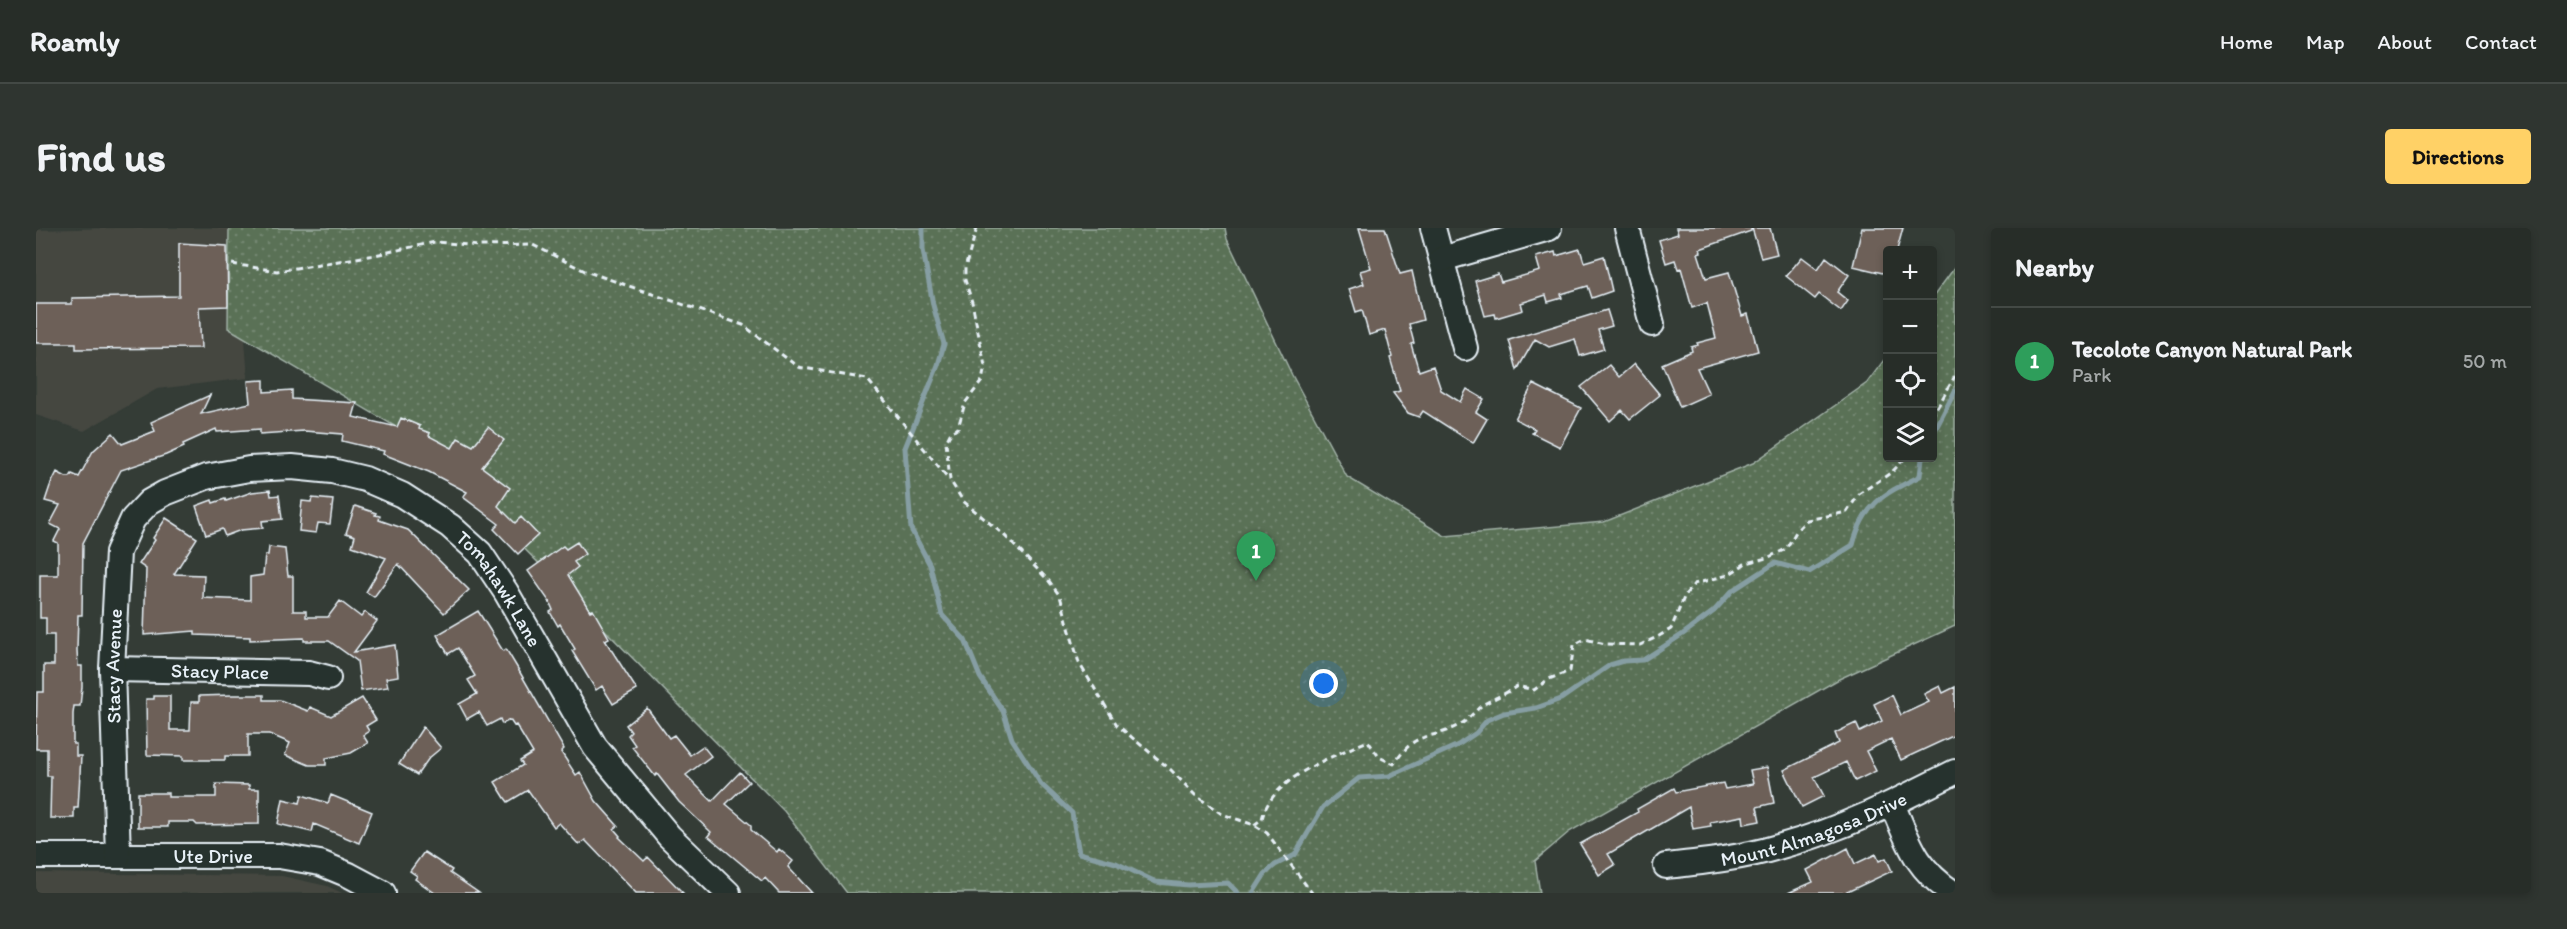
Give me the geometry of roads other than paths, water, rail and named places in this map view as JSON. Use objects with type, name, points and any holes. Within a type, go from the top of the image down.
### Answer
[{"type":"street","points":[[1433,228],[1465,348]]},
{"type":"street","points":[[1442,259],[1549,228]]},
{"type":"street","points":[[1627,228],[1652,324]]},
{"type":"street","name":"Tomahawk Lane","points":[[165,493],[206,477],[249,469],[292,467],[332,471],[365,479],[402,495],[450,526],[480,553],[506,592],[595,747],[669,836],[728,893]]},
{"type":"street","name":"Stacy Avenue","points":[[118,856],[112,669],[118,552],[133,519],[149,502],[165,493]]},
{"type":"street","name":"Stacy Place","points":[[112,669],[309,673],[328,678]]},
{"type":"street","name":"Mount Almagosa Drive","points":[[1665,866],[1714,861],[1778,848],[1839,827],[1892,804],[1955,771]]},
{"type":"street","points":[[1892,804],[1917,860],[1934,881],[1953,893]]},
{"type":"street","name":"Ute Drive","points":[[36,856],[279,856],[320,863],[350,875],[383,893]]},
{"type":"waterway","points":[[923,228],[923,250],[933,305],[944,344],[905,448],[911,529],[930,565],[942,615],[965,640],[980,677],[1003,711],[1012,739],[1041,784],[1072,813],[1079,853],[1116,863],[1156,882],[1188,885],[1228,883],[1238,893]]},
{"type":"waterway","points":[[1937,426],[1955,391]]},
{"type":"waterway","points":[[1253,893],[1265,874],[1275,865],[1295,855],[1323,807],[1359,778],[1389,776],[1458,745],[1476,733],[1487,720],[1504,713],[1536,708],[1561,699],[1610,665],[1623,661],[1643,660],[1714,611],[1732,591],[1775,563],[1809,572],[1853,545],[1863,519],[1870,509],[1896,488],[1920,476],[1922,462]]},
{"type":"place","name":"Tecolote Canyon Natural Park","points":[[1256,581]]}]
